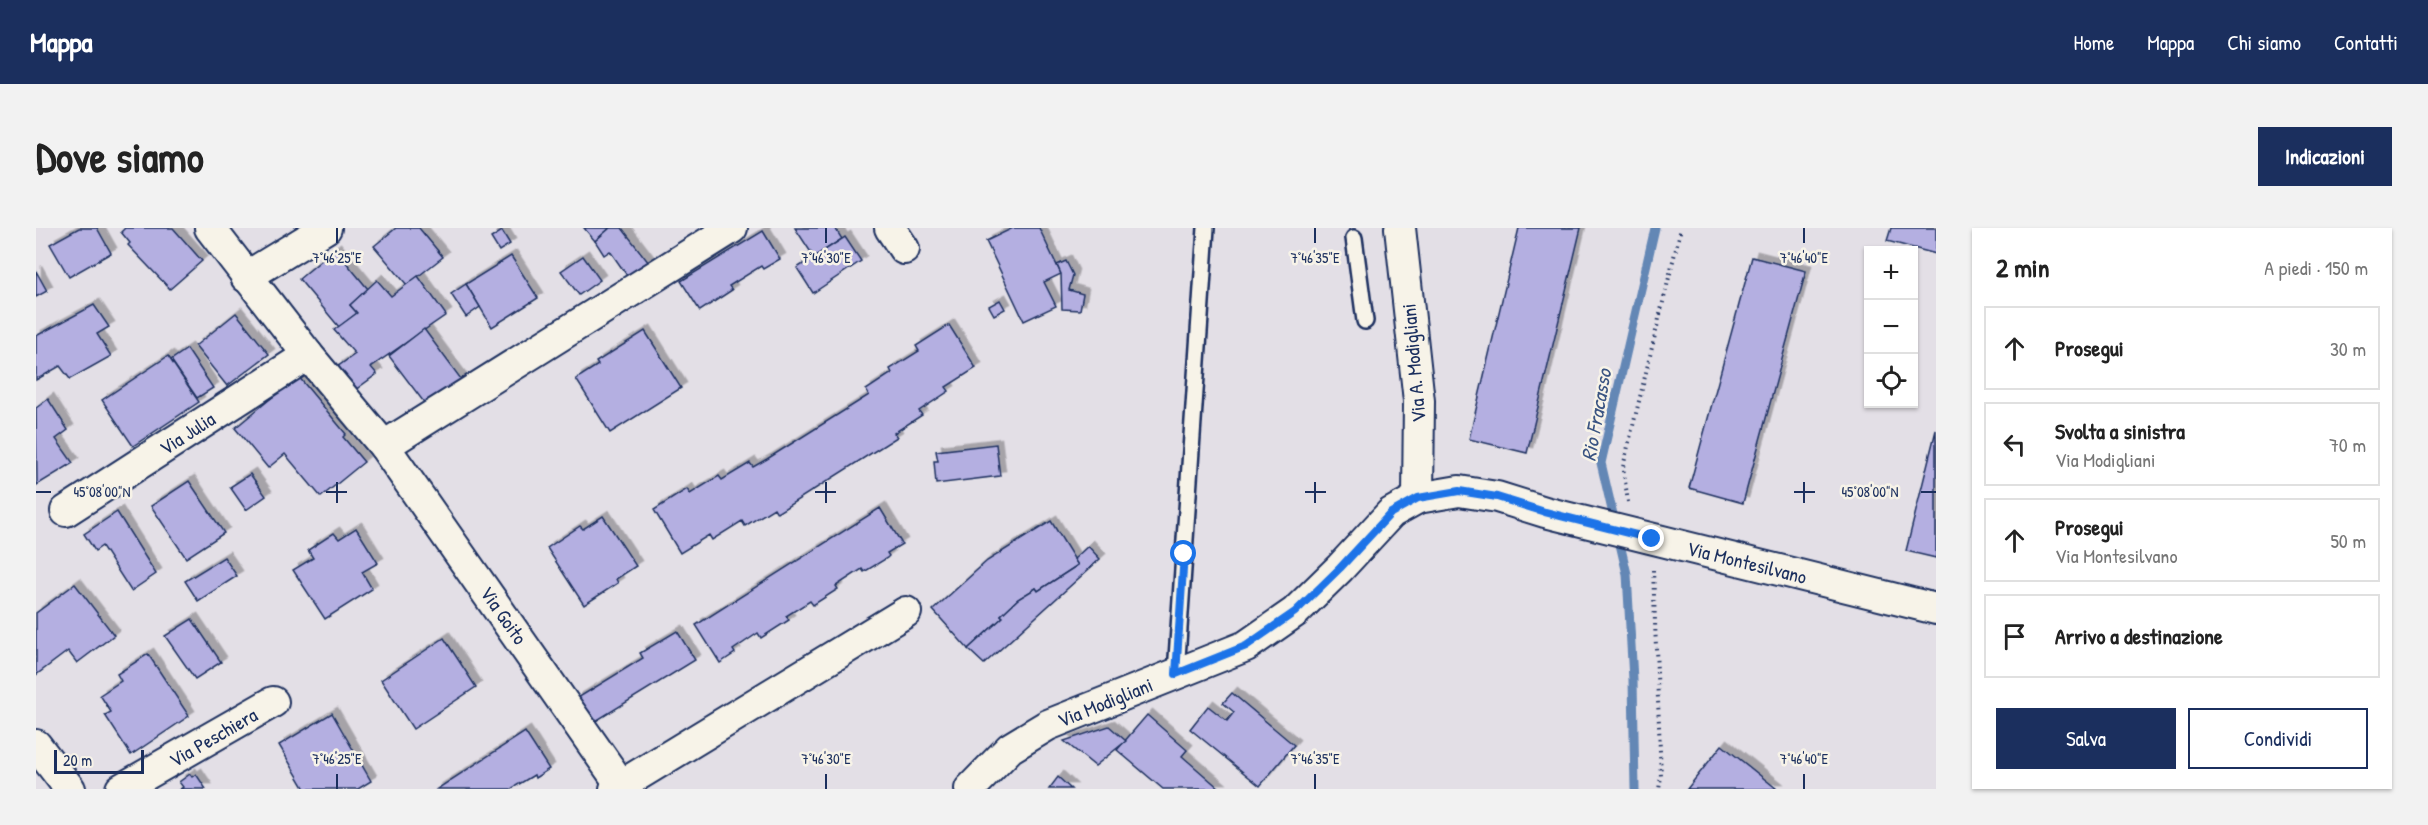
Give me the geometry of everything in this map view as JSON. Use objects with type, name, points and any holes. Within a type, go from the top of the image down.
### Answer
[{"type":"street","name":"Via Goito","points":[[210,228],[308,355],[384,446],[621,788],[906,612]]},
{"type":"street","points":[[246,277],[326,228]]},
{"type":"street","points":[[384,446],[732,228]]},
{"type":"street","name":"Via A. Modigliani","points":[[1400,228],[1419,401],[1418,498]]},
{"type":"street","name":"Via Julia","points":[[66,511],[308,355]]},
{"type":"street","name":"Via Montesilvano","points":[[1418,498],[1459,491],[1497,497],[1652,539],[1936,609]]},
{"type":"street","name":"Via Modigliani","points":[[970,789],[1010,748],[1048,725],[1246,646],[1295,612],[1391,513],[1418,498]]},
{"type":"street","name":"Via Peschiera","points":[[121,789],[273,702]]},
{"type":"street","points":[[36,746],[70,789]]},
{"type":"lane","points":[[1176,674],[1206,228]]},
{"type":"lane","points":[[1354,238],[1365,321]]},
{"type":"path","points":[[1659,789],[1652,539],[1631,516],[1623,468],[1681,228]]},
{"type":"building","points":[[79,228],[97,228],[111,253],[69,277],[50,244]]},
{"type":"building","points":[[125,228],[173,228],[202,261],[170,289],[128,245],[130,243],[121,232]]},
{"type":"building","points":[[396,228],[419,228],[443,257],[407,285],[374,246]]},
{"type":"building","points":[[584,228],[610,228],[595,241]]},
{"type":"building","points":[[610,228],[622,228],[649,263],[628,277],[610,251],[604,255],[595,241]]},
{"type":"building","points":[[795,228],[835,228],[842,239],[814,257]]},
{"type":"building","points":[[1013,228],[1039,228],[1061,274],[1044,282],[1056,306],[1024,321],[986,241]]},
{"type":"building","points":[[1519,228],[1581,228],[1527,453],[1469,439]]},
{"type":"building","points":[[1891,228],[1936,228],[1936,254],[1918,249],[1918,246],[1906,246],[1887,241]]},
{"type":"building","points":[[502,231],[510,244],[499,251],[491,238]]},
{"type":"building","points":[[763,231],[780,259],[763,269],[761,266],[729,286],[732,290],[700,311],[681,281]]},
{"type":"building","points":[[845,237],[861,261],[813,293],[797,268]]},
{"type":"building","points":[[335,249],[368,289],[350,305],[357,313],[339,327],[299,279]]},
{"type":"building","points":[[511,256],[538,298],[492,327],[466,284]]},
{"type":"building","points":[[583,256],[600,280],[579,295],[561,271]]},
{"type":"building","points":[[1752,257],[1806,271],[1743,503],[1689,488]]},
{"type":"building","points":[[1066,261],[1073,275],[1069,290],[1083,294],[1080,310],[1062,309],[1061,274],[1057,265]]},
{"type":"building","points":[[36,271],[47,291],[36,297]]},
{"type":"building","points":[[418,276],[446,315],[371,367],[377,374],[355,390],[337,367],[355,354],[334,330],[357,313],[350,305],[377,280],[391,296]]},
{"type":"building","points":[[466,284],[480,307],[466,317],[451,294]]},
{"type":"building","points":[[1000,300],[1005,309],[994,315],[989,306]]},
{"type":"building","points":[[94,305],[109,327],[97,334],[111,356],[70,379],[60,366],[36,380],[36,336]]},
{"type":"building","points":[[236,313],[269,354],[227,386],[195,346]]},
{"type":"building","points":[[949,325],[976,368],[946,387],[949,391],[919,411],[922,415],[894,433],[897,437],[777,513],[774,508],[745,526],[742,521],[712,540],[709,535],[680,553],[654,510],[687,489],[690,494],[719,476],[722,480],[750,463],[753,467],[767,459],[869,395],[866,390],[892,373],[890,369],[919,351],[916,346]]},
{"type":"building","points":[[424,329],[461,379],[426,405],[389,356]]},
{"type":"building","points":[[645,331],[681,388],[610,433],[576,379],[598,365],[596,362]]},
{"type":"building","points":[[187,349],[213,388],[197,398],[171,360]]},
{"type":"building","points":[[168,356],[199,402],[133,446],[102,400]]},
{"type":"building","points":[[298,376],[346,434],[343,437],[364,462],[321,497],[285,454],[268,468],[235,428]]},
{"type":"building","points":[[48,399],[68,430],[56,439],[73,463],[37,485],[36,408]]},
{"type":"building","points":[[1936,430],[1936,558],[1906,551]]},
{"type":"building","points":[[996,444],[1000,476],[936,484],[934,461],[938,461],[936,451]]},
{"type":"building","points":[[250,474],[266,496],[246,510],[230,487]]},
{"type":"building","points":[[189,481],[224,533],[186,558],[151,506]]},
{"type":"building","points":[[880,508],[902,544],[887,553],[889,556],[887,558],[864,572],[862,569],[836,586],[838,589],[813,605],[810,601],[786,616],[789,620],[761,638],[758,633],[733,650],[735,653],[720,663],[696,625]]},
{"type":"building","points":[[117,512],[156,574],[131,591],[102,546],[95,551],[84,534]]},
{"type":"building","points":[[603,516],[636,566],[616,579],[618,583],[584,605],[547,548],[580,526],[583,529]]},
{"type":"building","points":[[1051,521],[1078,565],[1038,591],[1036,588],[1018,599],[1001,615],[1003,617],[968,649],[933,610],[987,561]]},
{"type":"building","points":[[356,528],[378,563],[362,572],[372,589],[325,619],[293,570],[313,558],[308,550],[334,533],[339,539]]},
{"type":"building","points":[[1088,546],[1100,559],[984,664],[968,649],[1003,617],[1001,615],[1018,599],[1036,588],[1038,591],[1078,565],[1074,559]]},
{"type":"building","points":[[224,557],[237,576],[198,601],[185,581]]},
{"type":"building","points":[[75,584],[114,635],[77,663],[68,651],[36,675],[36,613]]},
{"type":"building","points":[[192,619],[221,662],[195,679],[165,636]]},
{"type":"building","points":[[677,631],[695,660],[591,724],[576,699],[643,658],[640,653]]},
{"type":"building","points":[[444,638],[476,687],[413,729],[381,680]]},
{"type":"building","points":[[148,654],[189,716],[131,755],[105,715],[111,712],[100,695],[121,681],[117,674]]},
{"type":"building","points":[[1232,693],[1294,745],[1260,786],[1190,729],[1208,706],[1227,721],[1234,712],[1223,703]]},
{"type":"building","points":[[332,713],[371,781],[358,789],[305,789],[279,745]]},
{"type":"building","points":[[1147,715],[1187,750],[1182,756],[1220,789],[1163,789],[1117,750]]},
{"type":"building","points":[[1109,726],[1126,741],[1095,766],[1064,741]]},
{"type":"building","points":[[525,732],[549,769],[511,789],[437,789]]},
{"type":"building","points":[[1722,745],[1777,789],[1687,789]]},
{"type":"building","points":[[190,774],[192,777],[196,774],[206,789],[180,789],[183,787],[179,782]]},
{"type":"building","points":[[1058,777],[1071,789],[1049,789]]},
{"type":"waterway","name":"Rio Fracasso","points":[[1635,789],[1633,680],[1627,574],[1601,463],[1655,228]]},
{"type":"route","points":[[1184,554],[1176,674],[1246,646],[1295,612],[1391,513],[1418,498],[1459,491],[1497,497],[1545,512],[1652,539]]}]
